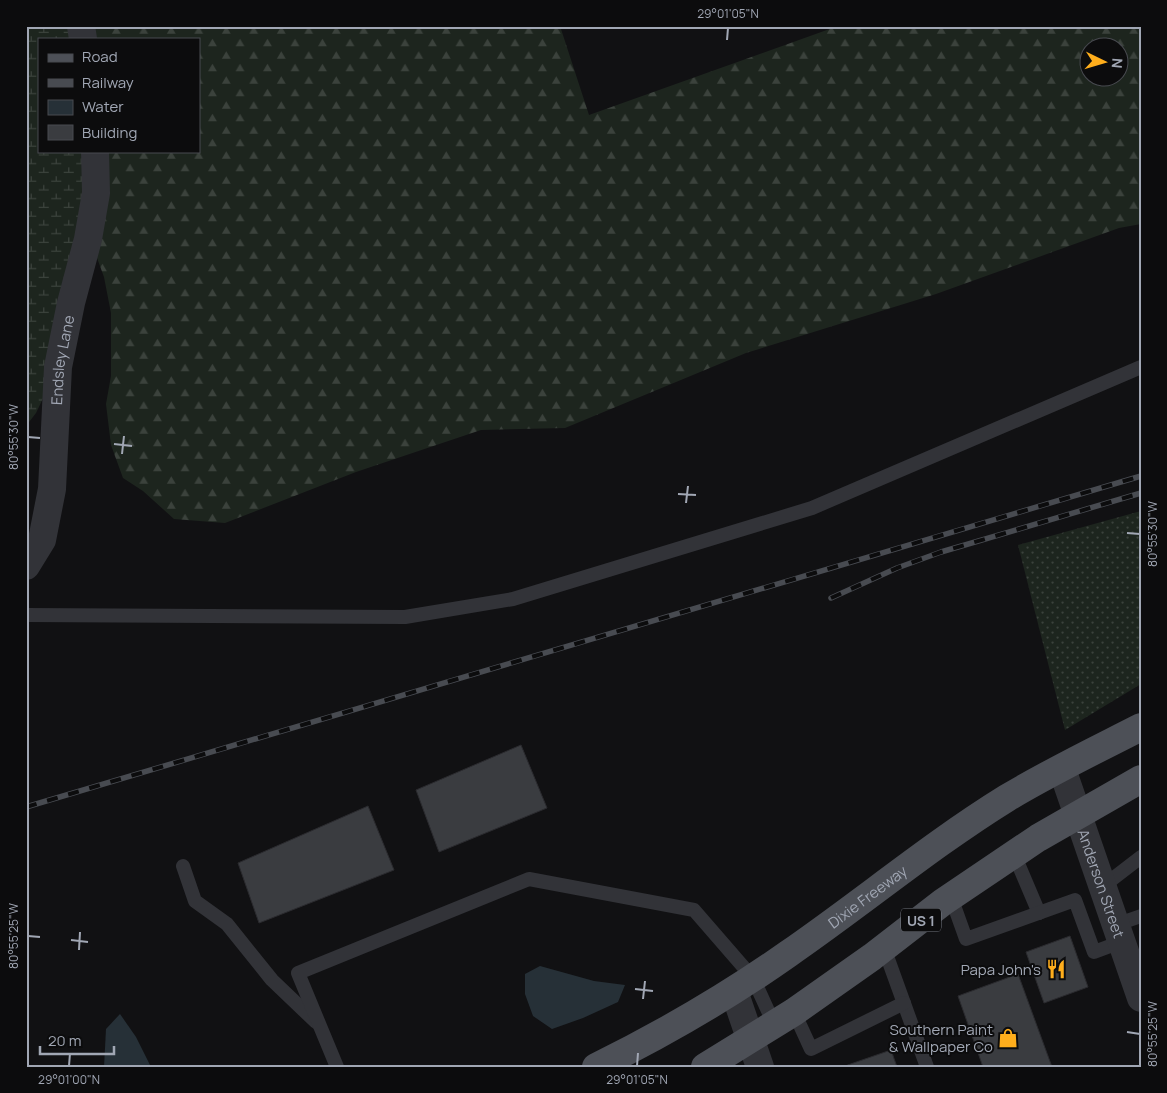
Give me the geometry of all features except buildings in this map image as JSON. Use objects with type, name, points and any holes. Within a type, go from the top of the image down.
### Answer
[{"type":"main road","name":"Dixie Freeway","points":[[596,1067],[674,1026],[743,984],[810,939],[968,824],[1008,798],[1141,727]]},
{"type":"main road","name":"US 1","points":[[705,1067],[784,1018],[884,948],[951,897],[1014,854],[1077,814],[1141,779]]},
{"type":"street","name":"Endsley Lane","points":[[26,566],[42,540],[52,490],[58,367],[70,303],[88,239],[96,193],[95,152]]},
{"type":"street","name":"Anderson Street","points":[[1062,769],[1102,887],[1126,928],[1141,998]]},
{"type":"street","points":[[743,984],[750,1039],[760,1067]]},
{"type":"lane","points":[[26,615],[405,617],[513,598],[812,508],[1141,367]]},
{"type":"lane","points":[[1014,854],[1039,913]]},
{"type":"lane","points":[[1102,887],[1141,857]]},
{"type":"lane","points":[[183,866],[195,901],[227,924],[272,980],[320,1026]]},
{"type":"lane","points":[[337,1067],[298,973],[529,879],[694,910],[743,984],[784,1018],[811,1049],[904,1003]]},
{"type":"lane","points":[[951,897],[966,939],[1076,900],[1094,952],[1126,928]]},
{"type":"lane","points":[[884,948],[927,1067]]},
{"type":"green space","points":[[26,26],[81,26],[83,38],[38,38],[38,152],[95,152],[58,367],[36,413],[26,426]]},
{"type":"green space","points":[[81,26],[560,26],[589,115],[838,26],[1141,26],[1141,224],[1119,228],[936,294],[746,353],[565,428],[481,430],[356,472],[225,523],[174,519],[143,491],[123,478],[111,445],[106,404],[111,376],[111,313],[104,277],[89,236],[95,152],[200,152],[200,38],[83,38]]},
{"type":"green space","points":[[1141,511],[1141,684],[1065,730],[1018,545]]},
{"type":"water","points":[[540,966],[594,981],[625,985],[618,1002],[583,1018],[552,1029],[533,1016],[525,994],[525,974]]},
{"type":"water","points":[[120,1014],[136,1037],[151,1067],[104,1067],[106,1029]]},
{"type":"railway","points":[[26,807],[1141,476]]},
{"type":"railway","points":[[831,598],[897,568],[941,552],[1141,493]]},
{"type":"place","name":"Papa John's","points":[[1056,969]]},
{"type":"place","name":"Southern Paint & Wallpaper Co","points":[[1008,1038]]}]
